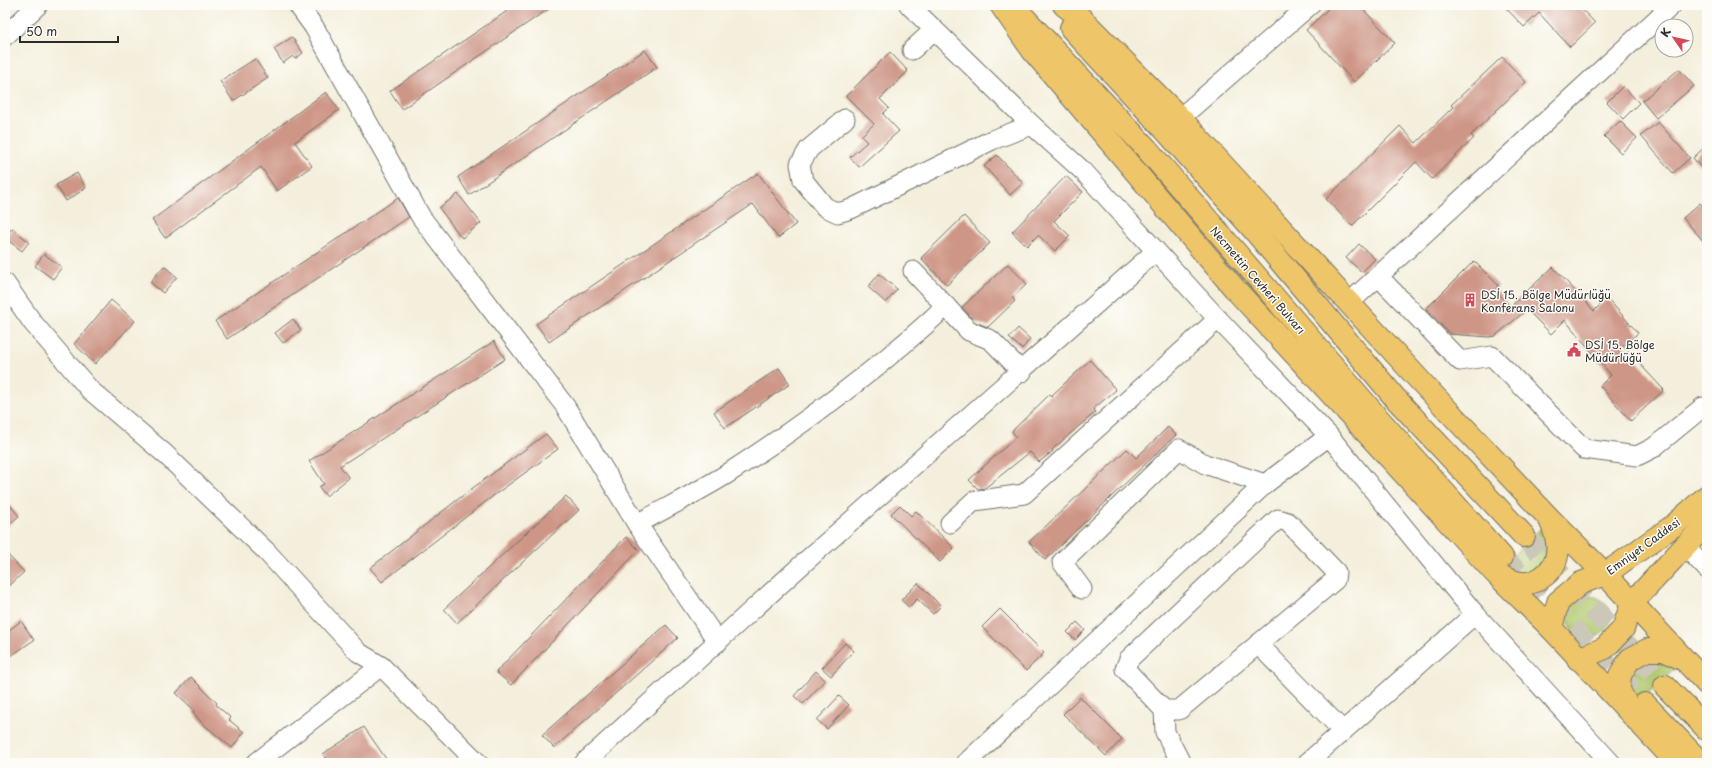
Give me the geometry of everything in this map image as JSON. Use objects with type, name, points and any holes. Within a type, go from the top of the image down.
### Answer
[{"type":"main road","points":[[1001,5],[1033,51],[1235,289],[1499,565],[1578,658],[1701,763]]},
{"type":"main road","name":"Necmettin Cevheri Bulvarı","points":[[1013,5],[1147,149],[1372,411],[1499,565]]},
{"type":"main road","points":[[1050,5],[1167,132],[1248,223],[1396,399],[1524,536]]},
{"type":"main road","points":[[1064,5],[1082,19],[1180,118],[1349,303],[1550,519],[1605,574],[1707,684]]},
{"type":"main road","name":"Emniyet Caddesi","points":[[1551,628],[1558,602],[1581,583],[1605,574],[1673,526],[1707,496]]},
{"type":"main road","points":[[1499,565],[1522,584],[1536,581],[1549,573],[1556,560],[1559,546],[1557,533],[1550,519]]},
{"type":"main road","name":"Emniyet Caddesi","points":[[1578,658],[1605,648],[1623,629],[1632,603],[1707,524]]},
{"type":"main road","points":[[1677,763],[1638,709],[1619,690],[1620,675],[1630,659],[1647,650],[1664,650],[1685,660]]},
{"type":"main road","points":[[1665,686],[1707,728]]},
{"type":"street","points":[[5,36],[38,5]]},
{"type":"street","points":[[298,5],[314,27],[421,217],[565,406],[636,524],[718,642]]},
{"type":"street","points":[[909,5],[1032,125],[1084,172],[1329,436],[1475,614],[1611,763]]},
{"type":"street","points":[[1180,118],[1310,5]]},
{"type":"street","points":[[1349,303],[1672,5]]},
{"type":"street","points":[[912,50],[934,30]]},
{"type":"street","points":[[845,119],[809,149],[800,164],[803,180],[825,207],[838,213],[851,209],[992,140],[1032,125]]},
{"type":"street","points":[[584,763],[807,560],[1022,372],[1156,250]]},
{"type":"street","points":[[913,271],[969,330],[991,340],[1022,372]]},
{"type":"street","points":[[1378,276],[1460,361],[1492,356],[1584,449],[1637,456],[1653,448],[1703,407],[1707,411]]},
{"type":"street","points":[[5,283],[33,323],[90,390],[166,454],[266,551],[358,652],[380,666],[478,763]]},
{"type":"street","points":[[636,524],[726,474],[803,422],[909,340],[946,306]]},
{"type":"street","points":[[950,523],[974,501],[1024,494],[1218,318]]},
{"type":"street","points":[[966,763],[1265,484],[1329,436]]},
{"type":"street","points":[[1082,589],[1062,562],[1179,449],[1206,464],[1265,484]]},
{"type":"street","points":[[1164,710],[1179,710],[1335,580],[1336,572],[1288,522],[1278,519],[1129,659],[1125,669],[1164,710],[1165,732],[1181,763]]},
{"type":"street","points":[[1685,546],[1707,569]]},
{"type":"street","points":[[1307,763],[1475,614]]},
{"type":"street","points":[[1258,644],[1343,731]]},
{"type":"street","points":[[256,763],[380,666]]},
{"type":"green space","points":[[1544,525],[1548,552],[1542,565],[1528,573],[1516,574],[1503,566]]},
{"type":"green space","points":[[1589,596],[1604,602],[1610,617],[1604,632],[1589,638],[1574,632],[1568,617],[1574,602]]},
{"type":"green space","points":[[1664,660],[1677,667],[1635,705],[1630,693],[1631,677],[1638,666],[1649,661]]},
{"type":"building","points":[[516,5],[554,5],[402,109],[390,91]]},
{"type":"building","points":[[1332,5],[1359,5],[1395,43],[1354,82],[1306,30]]},
{"type":"building","points":[[1503,5],[1578,5],[1595,23],[1570,47],[1539,13],[1524,27]]},
{"type":"building","points":[[292,37],[303,53],[295,59],[293,56],[283,63],[274,49]]},
{"type":"building","points":[[645,50],[657,67],[469,195],[458,177]]},
{"type":"building","points":[[890,52],[908,71],[880,99],[889,108],[883,114],[899,131],[859,167],[850,157],[867,142],[861,136],[874,124],[846,96]]},
{"type":"building","points":[[1502,57],[1526,82],[1471,135],[1474,138],[1432,179],[1416,162],[1352,226],[1326,199],[1400,126],[1416,143],[1453,107],[1451,105]]},
{"type":"building","points":[[255,59],[268,78],[233,101],[220,81]]},
{"type":"building","points":[[1679,69],[1694,86],[1656,118],[1642,101]]},
{"type":"building","points":[[1623,86],[1639,103],[1623,119],[1607,102]]},
{"type":"building","points":[[326,92],[339,110],[295,142],[312,166],[277,191],[261,167],[165,238],[152,220]]},
{"type":"building","points":[[1620,121],[1637,138],[1621,153],[1604,136]]},
{"type":"building","points":[[1658,122],[1690,158],[1673,173],[1641,136]]},
{"type":"building","points":[[1707,145],[1707,174],[1693,158]]},
{"type":"building","points":[[997,155],[1023,183],[1010,195],[984,166]]},
{"type":"building","points":[[77,173],[86,188],[66,201],[56,185]]},
{"type":"building","points":[[758,173],[796,224],[778,238],[753,204],[549,342],[536,324]]},
{"type":"building","points":[[1066,176],[1083,192],[1054,221],[1070,236],[1055,251],[1038,235],[1027,246],[1012,232]]},
{"type":"building","points":[[458,194],[481,223],[462,238],[439,208]]},
{"type":"building","points":[[398,198],[409,217],[227,339],[215,321]]},
{"type":"building","points":[[1700,203],[1707,211],[1707,245],[1683,218]]},
{"type":"building","points":[[964,216],[990,243],[947,285],[921,258]]},
{"type":"building","points":[[12,228],[29,242],[22,251],[5,238]]},
{"type":"building","points":[[1359,244],[1375,259],[1362,272],[1346,258]]},
{"type":"building","points":[[44,254],[62,267],[53,279],[35,266]]},
{"type":"building","points":[[1474,261],[1498,285],[1496,290],[1510,307],[1553,267],[1594,311],[1607,298],[1638,333],[1623,346],[1664,390],[1631,421],[1600,386],[1611,375],[1565,320],[1551,334],[1527,310],[1495,336],[1489,337],[1450,334],[1426,309]]},
{"type":"building","points":[[1008,264],[1027,284],[1012,298],[1015,301],[988,327],[975,322],[962,307]]},
{"type":"building","points":[[164,266],[177,277],[163,293],[150,282]]},
{"type":"building","points":[[879,274],[897,289],[886,303],[868,287]]},
{"type":"building","points":[[111,300],[135,321],[95,364],[74,344]]},
{"type":"building","points":[[293,319],[301,330],[283,343],[275,333]]},
{"type":"building","points":[[1018,328],[1030,339],[1022,349],[1009,338]]},
{"type":"building","points":[[494,341],[505,359],[340,466],[349,478],[326,496],[319,487],[324,484],[309,461]]},
{"type":"building","points":[[1090,360],[1116,390],[1093,409],[1096,412],[1039,462],[1030,452],[985,488],[978,489],[969,480],[1016,437],[1012,431],[1050,394],[1051,396]]},
{"type":"building","points":[[779,368],[790,384],[725,428],[714,412]]},
{"type":"building","points":[[1168,427],[1176,435],[1045,560],[1029,542],[1127,449],[1136,458]]},
{"type":"building","points":[[546,434],[558,449],[493,496],[382,582],[370,568],[466,493]]},
{"type":"building","points":[[566,496],[579,510],[457,623],[444,609]]},
{"type":"building","points":[[5,499],[19,516],[5,528]]},
{"type":"building","points":[[900,505],[911,516],[916,511],[954,548],[940,562],[891,514]]},
{"type":"building","points":[[626,537],[639,550],[511,685],[496,672]]},
{"type":"building","points":[[5,552],[24,572],[5,590]]},
{"type":"building","points":[[918,583],[941,606],[933,614],[917,599],[909,607],[901,600]]},
{"type":"building","points":[[1000,609],[1044,653],[1026,671],[982,627]]},
{"type":"building","points":[[21,621],[34,640],[5,660],[5,633]]},
{"type":"building","points":[[1077,622],[1085,630],[1075,640],[1067,632]]},
{"type":"building","points":[[666,625],[678,638],[554,748],[542,735]]},
{"type":"building","points":[[845,643],[854,651],[831,676],[822,668]]},
{"type":"building","points":[[816,671],[825,680],[803,704],[794,696]]},
{"type":"building","points":[[191,677],[217,703],[216,705],[231,718],[229,720],[244,732],[232,748],[202,723],[193,712],[194,710],[176,693]]},
{"type":"building","points":[[839,696],[849,705],[827,729],[817,720]]},
{"type":"building","points":[[1080,697],[1122,739],[1106,756],[1063,714]]},
{"type":"building","points":[[364,727],[389,763],[329,763],[323,754]]},
{"type":"tunnel","points":[[1524,536],[1665,686]]},
{"type":"tunnel","points":[[1502,557],[1645,704]]},
{"type":"place","name":"DSİ 15. Bölge Müdürlüğü Konferans Salonu","points":[[1470,300]]},
{"type":"place","name":"DSİ 15. Bölge Müdürlüğü","points":[[1574,350]]}]
